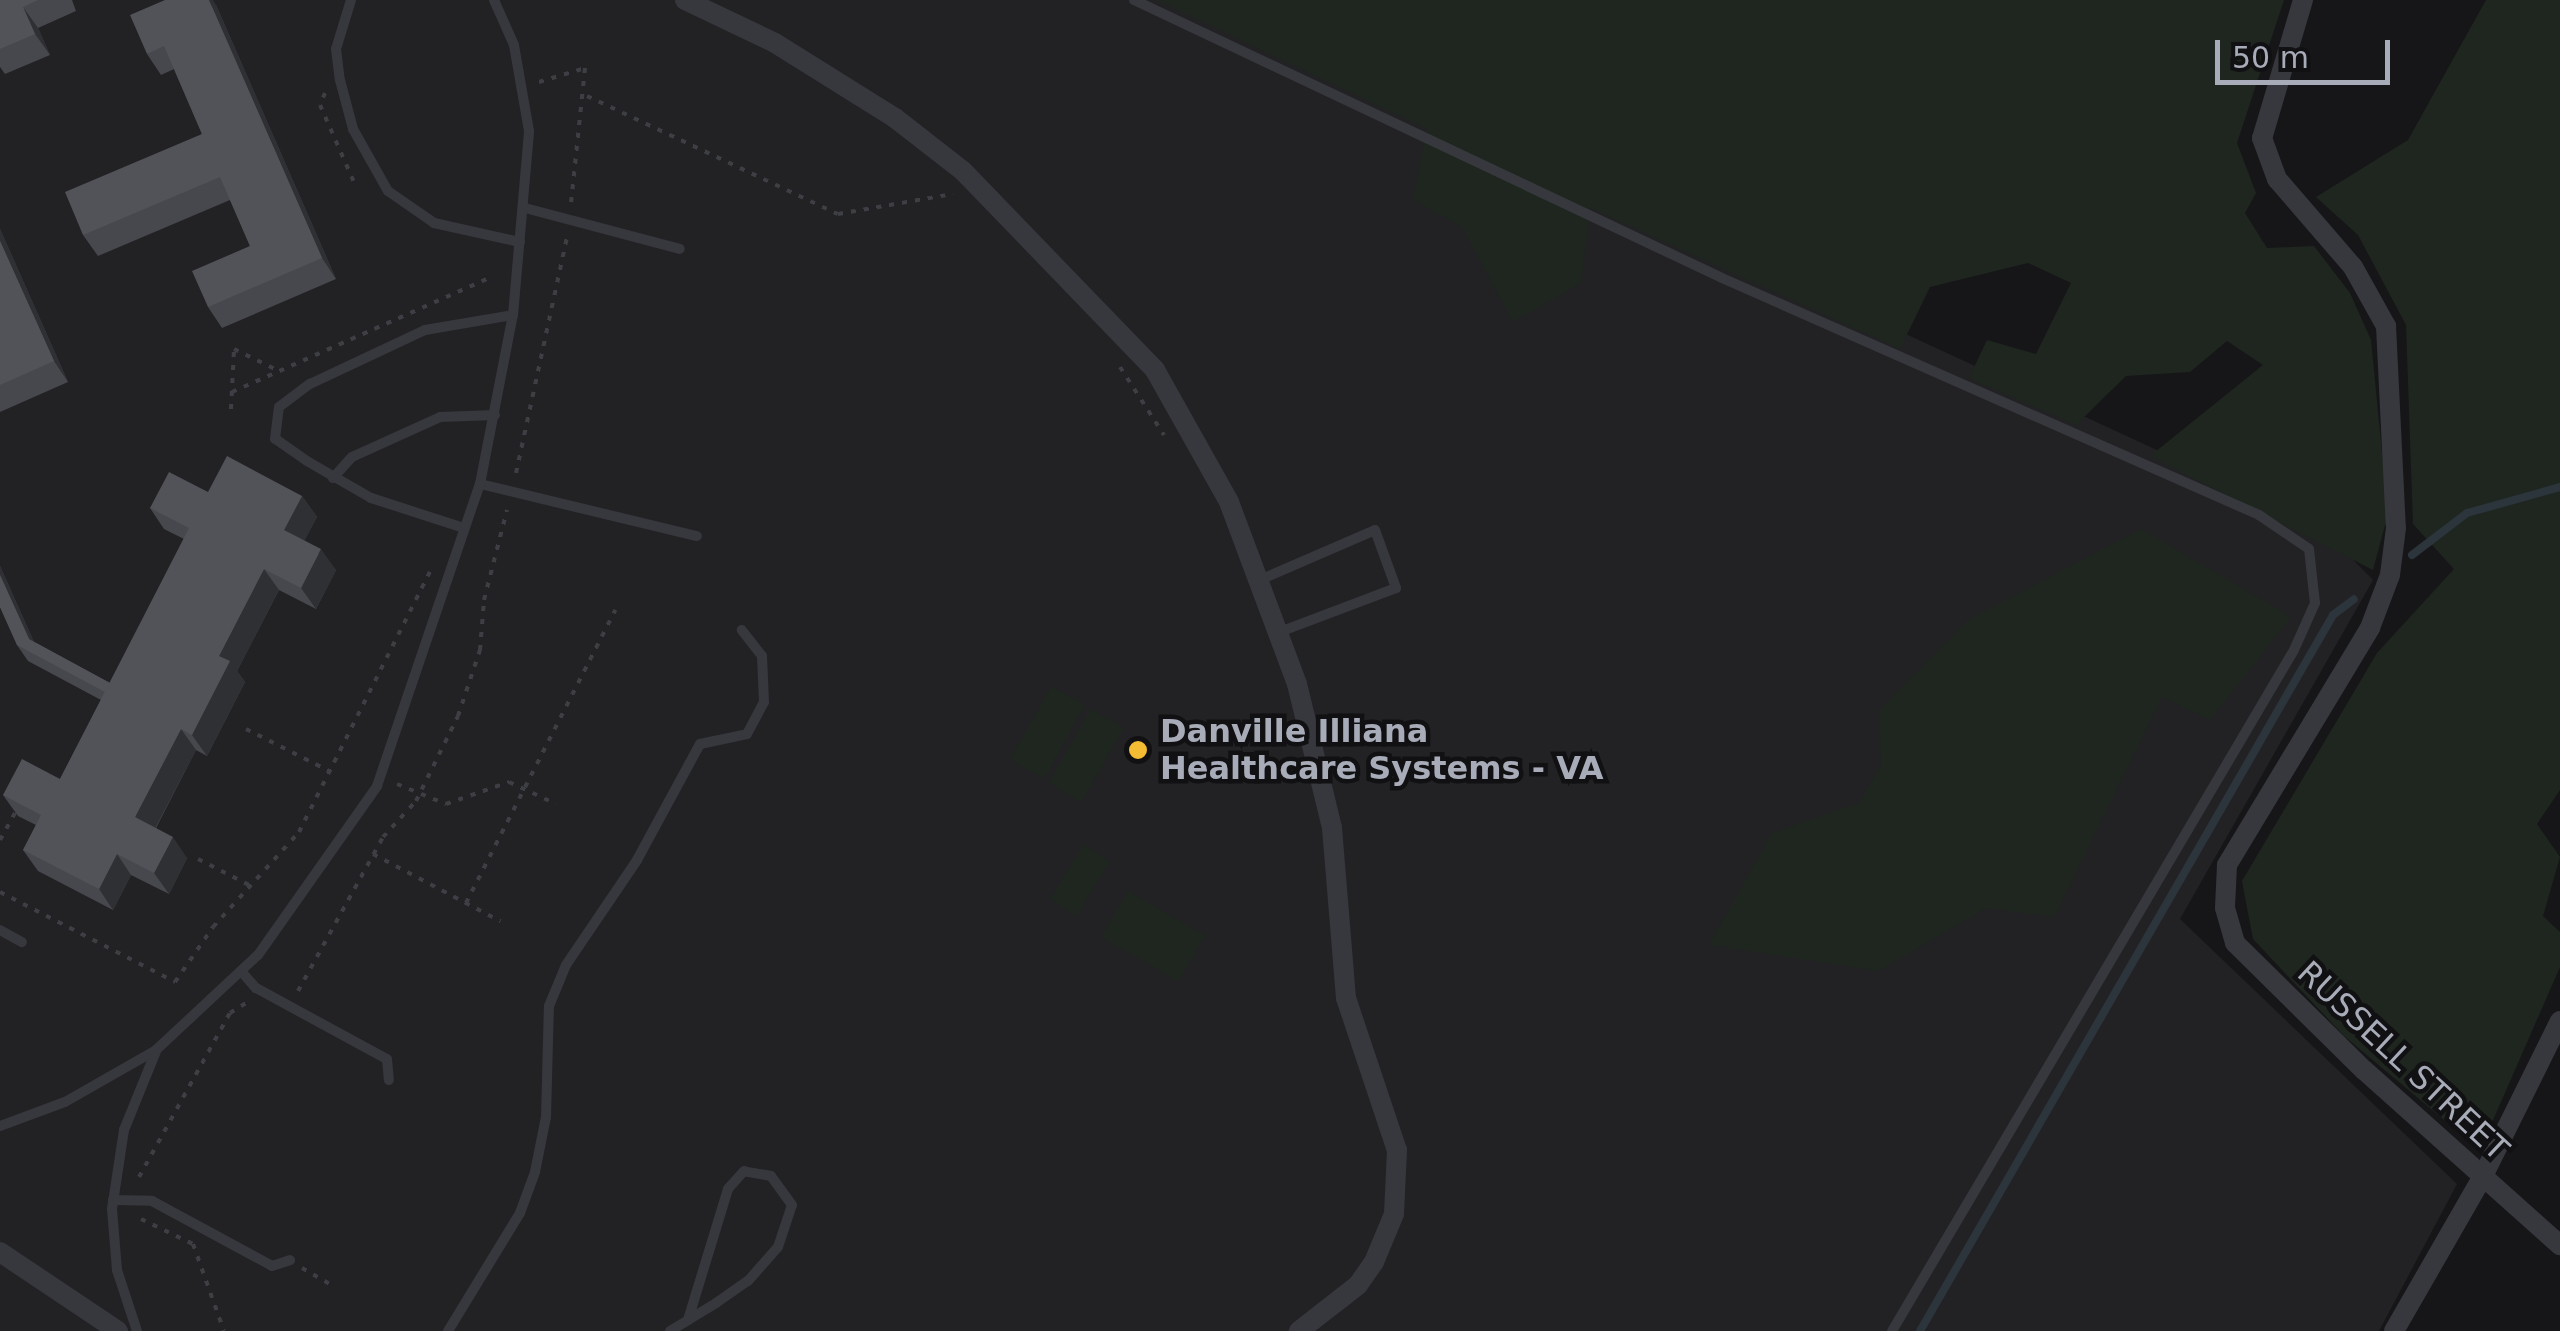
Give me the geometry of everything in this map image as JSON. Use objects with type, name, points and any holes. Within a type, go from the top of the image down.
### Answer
[{"type":"street","points":[[685,0],[775,44],[895,118],[1026,230],[1155,370],[1230,502],[1282,631],[1332,828],[1346,998],[1386,1104],[1399,1182],[1387,1237],[1374,1262],[1358,1284],[1299,1331]]},
{"type":"street","name":"RUSSELL STREET","points":[[2303,0],[2262,138],[2277,179],[2353,267],[2386,326],[2396,528],[2390,575],[2370,628],[2227,865],[2225,908],[2235,943],[2560,1245]]},
{"type":"street","points":[[2394,1331],[2482,1176],[2560,1021]]},
{"type":"street","points":[[0,1252],[118,1331]]},
{"type":"lane","points":[[351,0],[336,48],[340,80],[353,130],[388,191],[434,223],[520,242]]},
{"type":"lane","points":[[0,1126],[64,1102],[156,1050],[240,971],[377,786],[480,484],[513,315],[525,208],[523,86],[494,0]]},
{"type":"lane","points":[[1134,0],[1722,278],[2259,516],[2309,549],[2315,604],[2294,650],[1892,1331]]},
{"type":"lane","points":[[525,208],[680,249]]},
{"type":"lane","points":[[464,528],[414,516],[334,478],[275,439],[280,407],[310,384],[426,330],[513,315]]},
{"type":"lane","points":[[334,478],[352,457],[440,417],[495,416]]},
{"type":"lane","points":[[480,484],[697,536]]},
{"type":"lane","points":[[1262,579],[1374,530],[1396,588],[1282,631]]},
{"type":"lane","points":[[448,1331],[520,1213],[535,1172],[546,1116],[550,1006],[566,965],[637,860],[700,744],[747,734],[764,702],[762,656],[742,630]]},
{"type":"lane","points":[[0,930],[22,942]]},
{"type":"lane","points":[[240,971],[256,988],[386,1060],[389,1080]]},
{"type":"lane","points":[[137,1331],[117,1270],[113,1200],[124,1130],[156,1050]]},
{"type":"lane","points":[[670,1331],[688,1320],[748,1281],[791,1225],[792,1205],[771,1176],[744,1171],[728,1189],[688,1320]]},
{"type":"lane","points":[[113,1200],[152,1201],[272,1266],[290,1260]]},
{"type":"path","points":[[515,478],[569,220],[586,96],[585,68],[539,82]]},
{"type":"path","points":[[586,96],[838,214],[949,194],[967,197]]},
{"type":"path","points":[[232,392],[492,277]]},
{"type":"path","points":[[231,409],[234,349],[279,371]]},
{"type":"path","points":[[1120,366],[1168,440]]},
{"type":"path","points":[[290,987],[301,992],[373,854],[418,796],[458,716],[480,650],[484,600],[508,505]]},
{"type":"path","points":[[0,892],[175,982],[213,927],[299,832],[436,561]]},
{"type":"path","points":[[466,903],[615,610]]},
{"type":"path","points":[[246,729],[330,772]]},
{"type":"path","points":[[397,784],[418,796],[446,804],[498,783],[525,787],[556,804]]},
{"type":"path","points":[[0,840],[22,799]]},
{"type":"path","points":[[373,854],[500,921]]},
{"type":"path","points":[[198,859],[253,886]]},
{"type":"path","points":[[140,1177],[230,1013],[249,1001]]},
{"type":"path","points":[[141,1219],[193,1244],[224,1331]]},
{"type":"path","points":[[290,1260],[332,1285]]},
{"type":"shaded area","name":"Danville Illiana Healthcare Systems - VA","points":[[0,0],[1183,0],[2319,525],[2373,580],[2180,919],[2457,1184],[2379,1331],[0,1331]]},
{"type":"shaded area","points":[[1157,0],[2284,0],[2237,143],[2256,193],[2245,213],[2267,248],[2314,246],[2350,293],[2371,340],[2388,514],[2373,570],[2150,456],[2263,365],[2227,341],[2190,372],[2126,376],[2076,425],[1969,378],[1987,340],[2036,354],[2071,283],[2028,263],[1930,287],[1900,349],[1590,208],[1581,283],[1513,322],[1462,227],[1413,200],[1427,129]]},
{"type":"shaded area","points":[[2486,0],[2560,0],[2560,790],[2537,824],[2560,857],[2543,916],[2560,932],[2560,967],[2480,1150],[2344,1036],[2253,939],[2242,881],[2377,653],[2454,569],[2413,524],[2406,325],[2358,235],[2316,197],[2408,140]]},
{"type":"shaded area","points":[[2141,529],[2291,617],[2210,720],[2162,697],[2054,917],[1986,908],[1879,971],[1709,945],[1772,833],[1859,803],[1881,765],[1879,710],[1968,620]]},
{"type":"shaded area","points":[[1051,686],[1085,705],[1044,778],[1010,759]]},
{"type":"shaded area","points":[[1091,709],[1124,728],[1081,802],[1048,783]]},
{"type":"shaded area","points":[[1083,845],[1110,861],[1077,916],[1050,900]]},
{"type":"shaded area","points":[[1128,891],[1205,935],[1179,981],[1102,937]]},
{"type":"building","points":[[0,0],[38,0],[23,7],[35,34],[0,49]]},
{"type":"building","points":[[165,0],[209,0],[322,258],[208,307],[192,271],[250,246],[220,177],[83,235],[65,192],[202,134],[164,46],[147,54],[130,15]]},
{"type":"building","points":[[0,241],[54,361],[0,385]]},
{"type":"building","points":[[227,456],[302,496],[284,530],[321,549],[301,588],[264,569],[219,656],[230,661],[192,735],[181,729],[135,817],[173,837],[154,873],[117,854],[99,889],[23,850],[41,815],[3,795],[22,759],[60,779],[189,528],[150,508],[169,472],[208,492]]},
{"type":"building","points":[[0,575],[29,639],[110,683],[105,692],[17,645],[0,607]]},
{"type":"waterway","points":[[2412,555],[2467,513],[2560,487]]},
{"type":"waterway","points":[[1920,1331],[2333,615],[2354,599]]},
{"type":"place","name":"Danville Illiana Healthcare Systems - VA","points":[[1138,750]]}]
